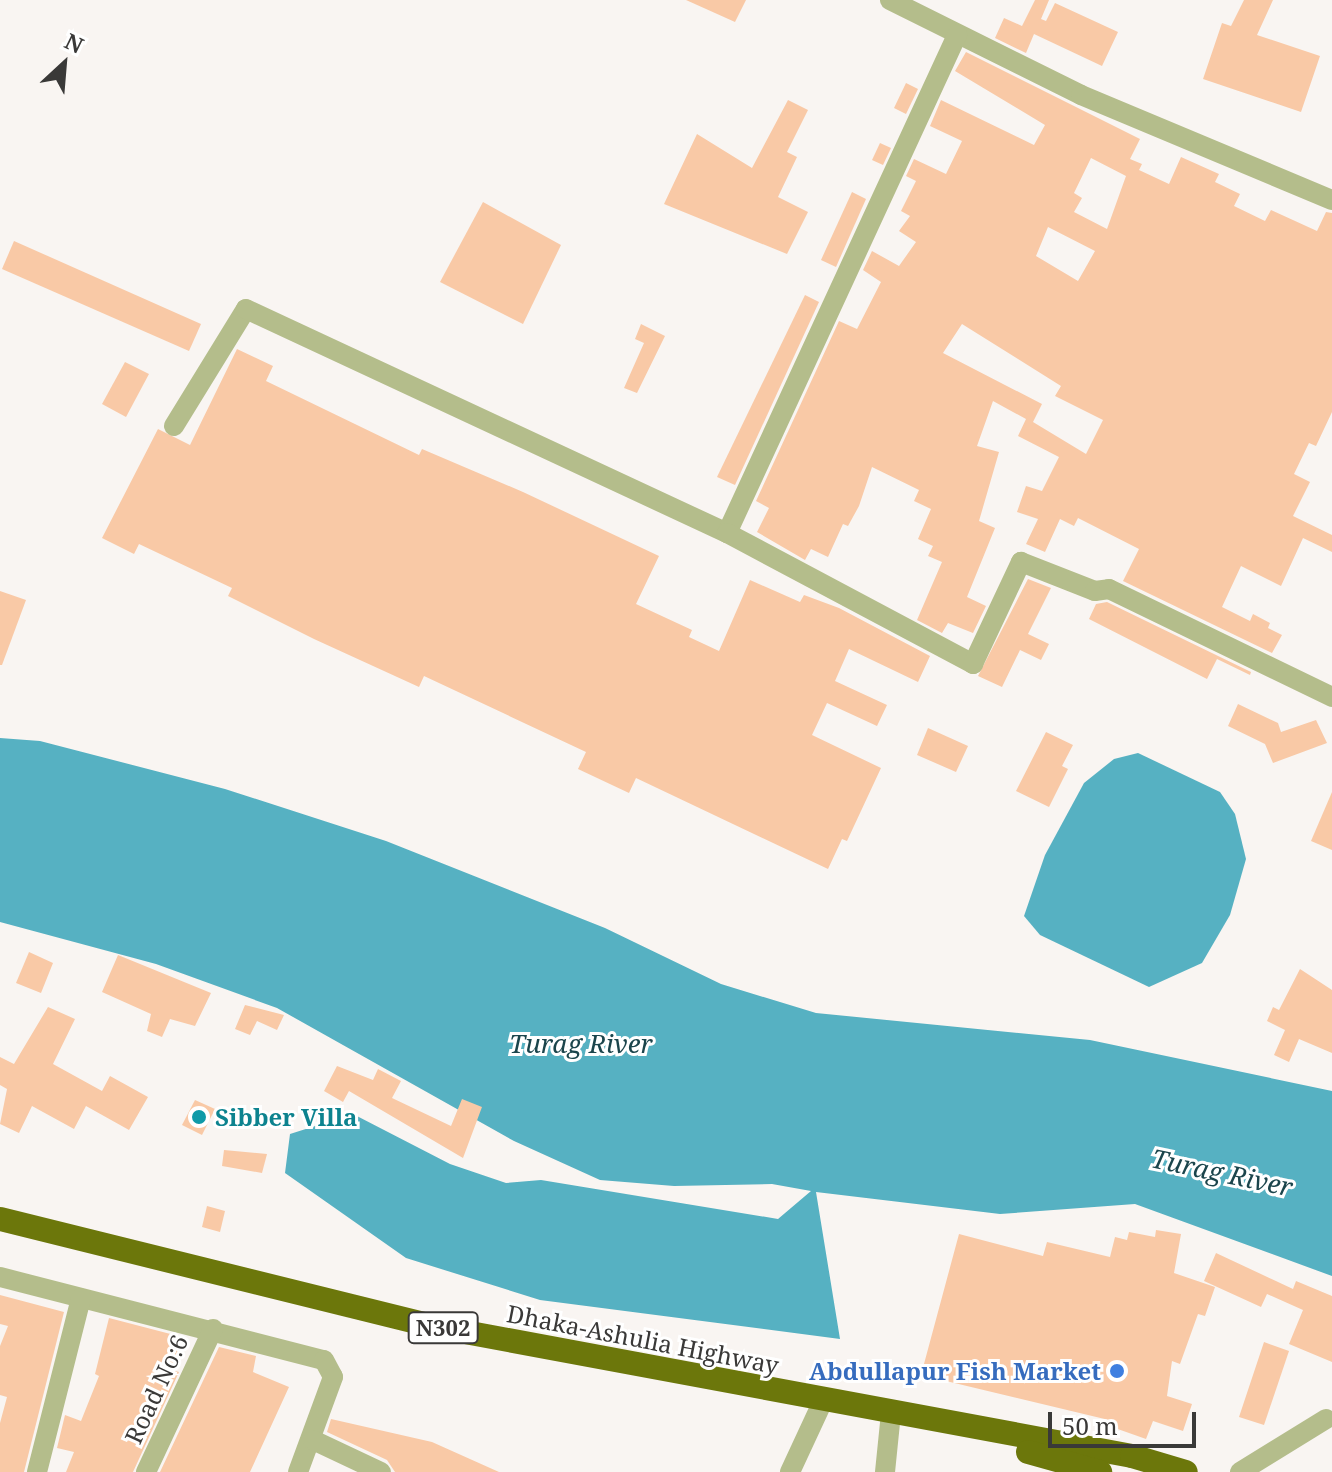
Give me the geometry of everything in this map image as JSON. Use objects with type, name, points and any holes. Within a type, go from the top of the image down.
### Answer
[{"type":"highway","name":"Dhaka-Ashulia Highway","points":[[0,1219],[438,1327],[823,1401],[1143,1458],[1186,1472]]},
{"type":"highway","name":"N302","points":[[891,1413],[1100,1472]]},
{"type":"street","points":[[890,0],[1094,101],[1332,200]]},
{"type":"street","points":[[727,533],[957,35]]},
{"type":"street","points":[[174,426],[246,309],[727,533],[973,664],[1021,562],[1095,591],[1109,589],[1332,697]]},
{"type":"street","points":[[0,1277],[213,1329],[324,1360],[333,1377],[313,1440],[298,1472]]},
{"type":"street","points":[[37,1472],[81,1298]]},
{"type":"street","name":"Road No:6","points":[[146,1472],[213,1329]]},
{"type":"street","points":[[790,1472],[823,1401]]},
{"type":"street","points":[[885,1472],[891,1413]]},
{"type":"street","points":[[1240,1472],[1326,1419]]},
{"type":"street","points":[[313,1440],[381,1472]]},
{"type":"water","name":"Turag River","points":[[0,738],[40,741],[225,789],[386,841],[605,928],[721,984],[816,1013],[1090,1040],[1332,1091],[1332,1276],[1135,1204],[1000,1214],[816,1192],[840,1339],[540,1300],[406,1258],[285,1173],[290,1134],[353,1114],[450,1164],[506,1183],[541,1180],[778,1219],[811,1191],[772,1184],[674,1186],[600,1180],[514,1141],[277,1008],[156,964],[0,922]]},
{"type":"water","points":[[1138,753],[1220,792],[1235,814],[1246,859],[1230,915],[1202,963],[1149,987],[1040,935],[1024,916],[1045,855],[1084,783],[1114,759]]},
{"type":"building","points":[[686,0],[746,0],[735,22]]},
{"type":"building","points":[[1035,0],[1049,0],[1041,19],[1046,21],[1055,3],[1118,32],[1102,66],[1034,34],[1026,53],[995,38],[1004,18],[1022,26]]},
{"type":"building","points":[[1244,0],[1273,0],[1257,35],[1320,56],[1301,112],[1203,79],[1222,23],[1231,26]]},
{"type":"building","points":[[966,52],[1140,139],[1130,159],[1142,164],[1139,170],[1169,184],[1181,157],[1219,174],[1215,182],[1240,194],[1234,206],[1265,221],[1271,210],[1317,231],[1326,212],[1332,213],[1332,412],[1316,446],[1309,443],[1294,474],[1310,482],[1293,516],[1332,535],[1332,552],[1303,538],[1281,586],[1241,566],[1222,607],[1250,621],[1253,614],[1270,623],[1268,628],[1282,635],[1272,653],[1123,581],[1139,549],[1078,518],[1074,526],[1060,519],[1045,552],[1026,544],[1038,519],[1017,512],[1026,486],[1042,491],[1059,457],[1018,436],[1026,419],[993,401],[977,446],[999,452],[979,521],[995,528],[967,597],[986,606],[973,633],[948,623],[942,633],[917,620],[942,562],[928,556],[933,546],[918,539],[931,509],[914,501],[919,490],[872,467],[859,506],[848,526],[843,524],[828,557],[811,549],[805,560],[757,532],[769,508],[756,501],[839,321],[857,329],[881,282],[863,270],[872,251],[899,266],[916,242],[899,231],[910,216],[901,211],[916,181],[906,176],[914,159],[946,174],[962,141],[930,126],[941,100],[1034,145],[1045,125],[955,71]],"holes":[[[1091,158],[1126,176],[1107,229],[1074,212],[1082,198],[1074,193]],[[1048,227],[1095,251],[1078,281],[1036,256]],[[962,324],[1061,386],[1055,396],[1103,420],[1086,454],[1033,422],[1042,404],[943,353]]]},
{"type":"building","points":[[906,83],[918,89],[906,114],[894,108]]},
{"type":"building","points":[[788,100],[808,110],[787,152],[797,157],[778,197],[808,212],[787,254],[664,204],[697,134],[752,168]]},
{"type":"building","points":[[880,143],[891,148],[883,165],[872,160]]},
{"type":"building","points":[[852,192],[866,199],[836,267],[821,260]]},
{"type":"building","points":[[483,202],[561,245],[523,324],[440,282]]},
{"type":"building","points":[[14,241],[201,324],[189,351],[2,269]]},
{"type":"building","points":[[805,295],[819,302],[735,485],[717,477]]},
{"type":"building","points":[[641,324],[665,336],[637,393],[624,388],[644,343],[635,339]]},
{"type":"building","points":[[237,349],[273,366],[266,381],[419,455],[422,449],[659,556],[636,604],[692,630],[689,637],[719,651],[750,580],[800,602],[804,595],[839,608],[930,656],[918,682],[849,649],[835,681],[887,705],[877,726],[827,703],[812,735],[881,768],[847,841],[842,839],[828,869],[636,778],[629,793],[578,769],[586,752],[424,676],[419,687],[314,639],[228,596],[232,588],[139,544],[134,554],[102,538],[158,429],[190,445]]},
{"type":"building","points":[[125,362],[149,374],[126,417],[102,404]]},
{"type":"building","points":[[1028,579],[1051,588],[1028,634],[1049,644],[1041,660],[1020,650],[1002,687],[978,676]]},
{"type":"building","points":[[0,591],[26,600],[2,665],[0,665]]},
{"type":"building","points":[[1107,602],[1251,672],[1250,675],[1217,659],[1207,679],[1089,619],[1096,604]]},
{"type":"building","points":[[1238,704],[1278,723],[1281,732],[1316,720],[1327,743],[1273,763],[1265,744],[1228,726]]},
{"type":"building","points":[[928,728],[968,746],[956,772],[917,755]]},
{"type":"building","points":[[1046,732],[1073,745],[1062,766],[1068,769],[1049,807],[1016,791]]},
{"type":"building","points":[[1332,792],[1332,850],[1311,841]]},
{"type":"building","points":[[29,952],[53,963],[41,993],[16,983]]},
{"type":"building","points":[[118,955],[211,993],[195,1026],[170,1019],[162,1037],[147,1031],[151,1014],[102,992]]},
{"type":"building","points":[[1300,969],[1332,990],[1332,1053],[1299,1039],[1289,1062],[1274,1055],[1285,1030],[1267,1021],[1273,1007],[1279,1010]]},
{"type":"building","points":[[245,1005],[284,1015],[277,1030],[257,1021],[250,1035],[235,1029]]},
{"type":"building","points":[[48,1007],[75,1019],[53,1064],[102,1091],[110,1076],[148,1097],[129,1130],[86,1106],[74,1129],[32,1106],[19,1133],[0,1124],[7,1089],[0,1085],[0,1057],[14,1064]]},
{"type":"building","points":[[337,1066],[373,1080],[378,1069],[401,1081],[392,1098],[451,1126],[462,1099],[482,1107],[463,1158],[349,1091],[343,1102],[324,1091]]},
{"type":"building","name":"Sibber Villa","points":[[195,1100],[215,1109],[202,1135],[182,1125]]},
{"type":"building","points":[[224,1150],[267,1154],[262,1173],[222,1166]]},
{"type":"building","points":[[207,1206],[225,1211],[220,1232],[202,1227]]},
{"type":"building","points":[[1156,1230],[1181,1234],[1174,1273],[1215,1287],[1205,1316],[1198,1314],[1180,1364],[1172,1361],[1167,1396],[1192,1404],[1183,1431],[1153,1421],[1146,1439],[1112,1427],[1113,1421],[921,1375],[959,1234],[1043,1256],[1047,1242],[1110,1257],[1115,1237],[1127,1240],[1129,1232],[1155,1237]]},
{"type":"building","points":[[1216,1253],[1293,1289],[1296,1281],[1332,1296],[1332,1362],[1289,1344],[1303,1310],[1267,1294],[1261,1307],[1204,1281]]},
{"type":"building","points":[[0,1295],[64,1312],[24,1472],[0,1472],[0,1423],[7,1397],[0,1395],[0,1346],[8,1326],[0,1324]]},
{"type":"building","points":[[109,1318],[182,1337],[172,1370],[179,1372],[133,1472],[66,1472],[74,1452],[57,1448],[65,1415],[81,1421],[99,1376],[95,1374]]},
{"type":"building","points":[[1264,1342],[1289,1351],[1264,1425],[1239,1417]]},
{"type":"building","points":[[219,1347],[256,1356],[253,1372],[289,1387],[250,1472],[160,1472]]},
{"type":"building","points":[[331,1419],[432,1442],[499,1472],[395,1472],[387,1460],[327,1432]]},
{"type":"place","name":"Sibber Villa","points":[[199,1117]]},
{"type":"place","name":"Abdullapur Fish Market","points":[[1117,1371]]}]
